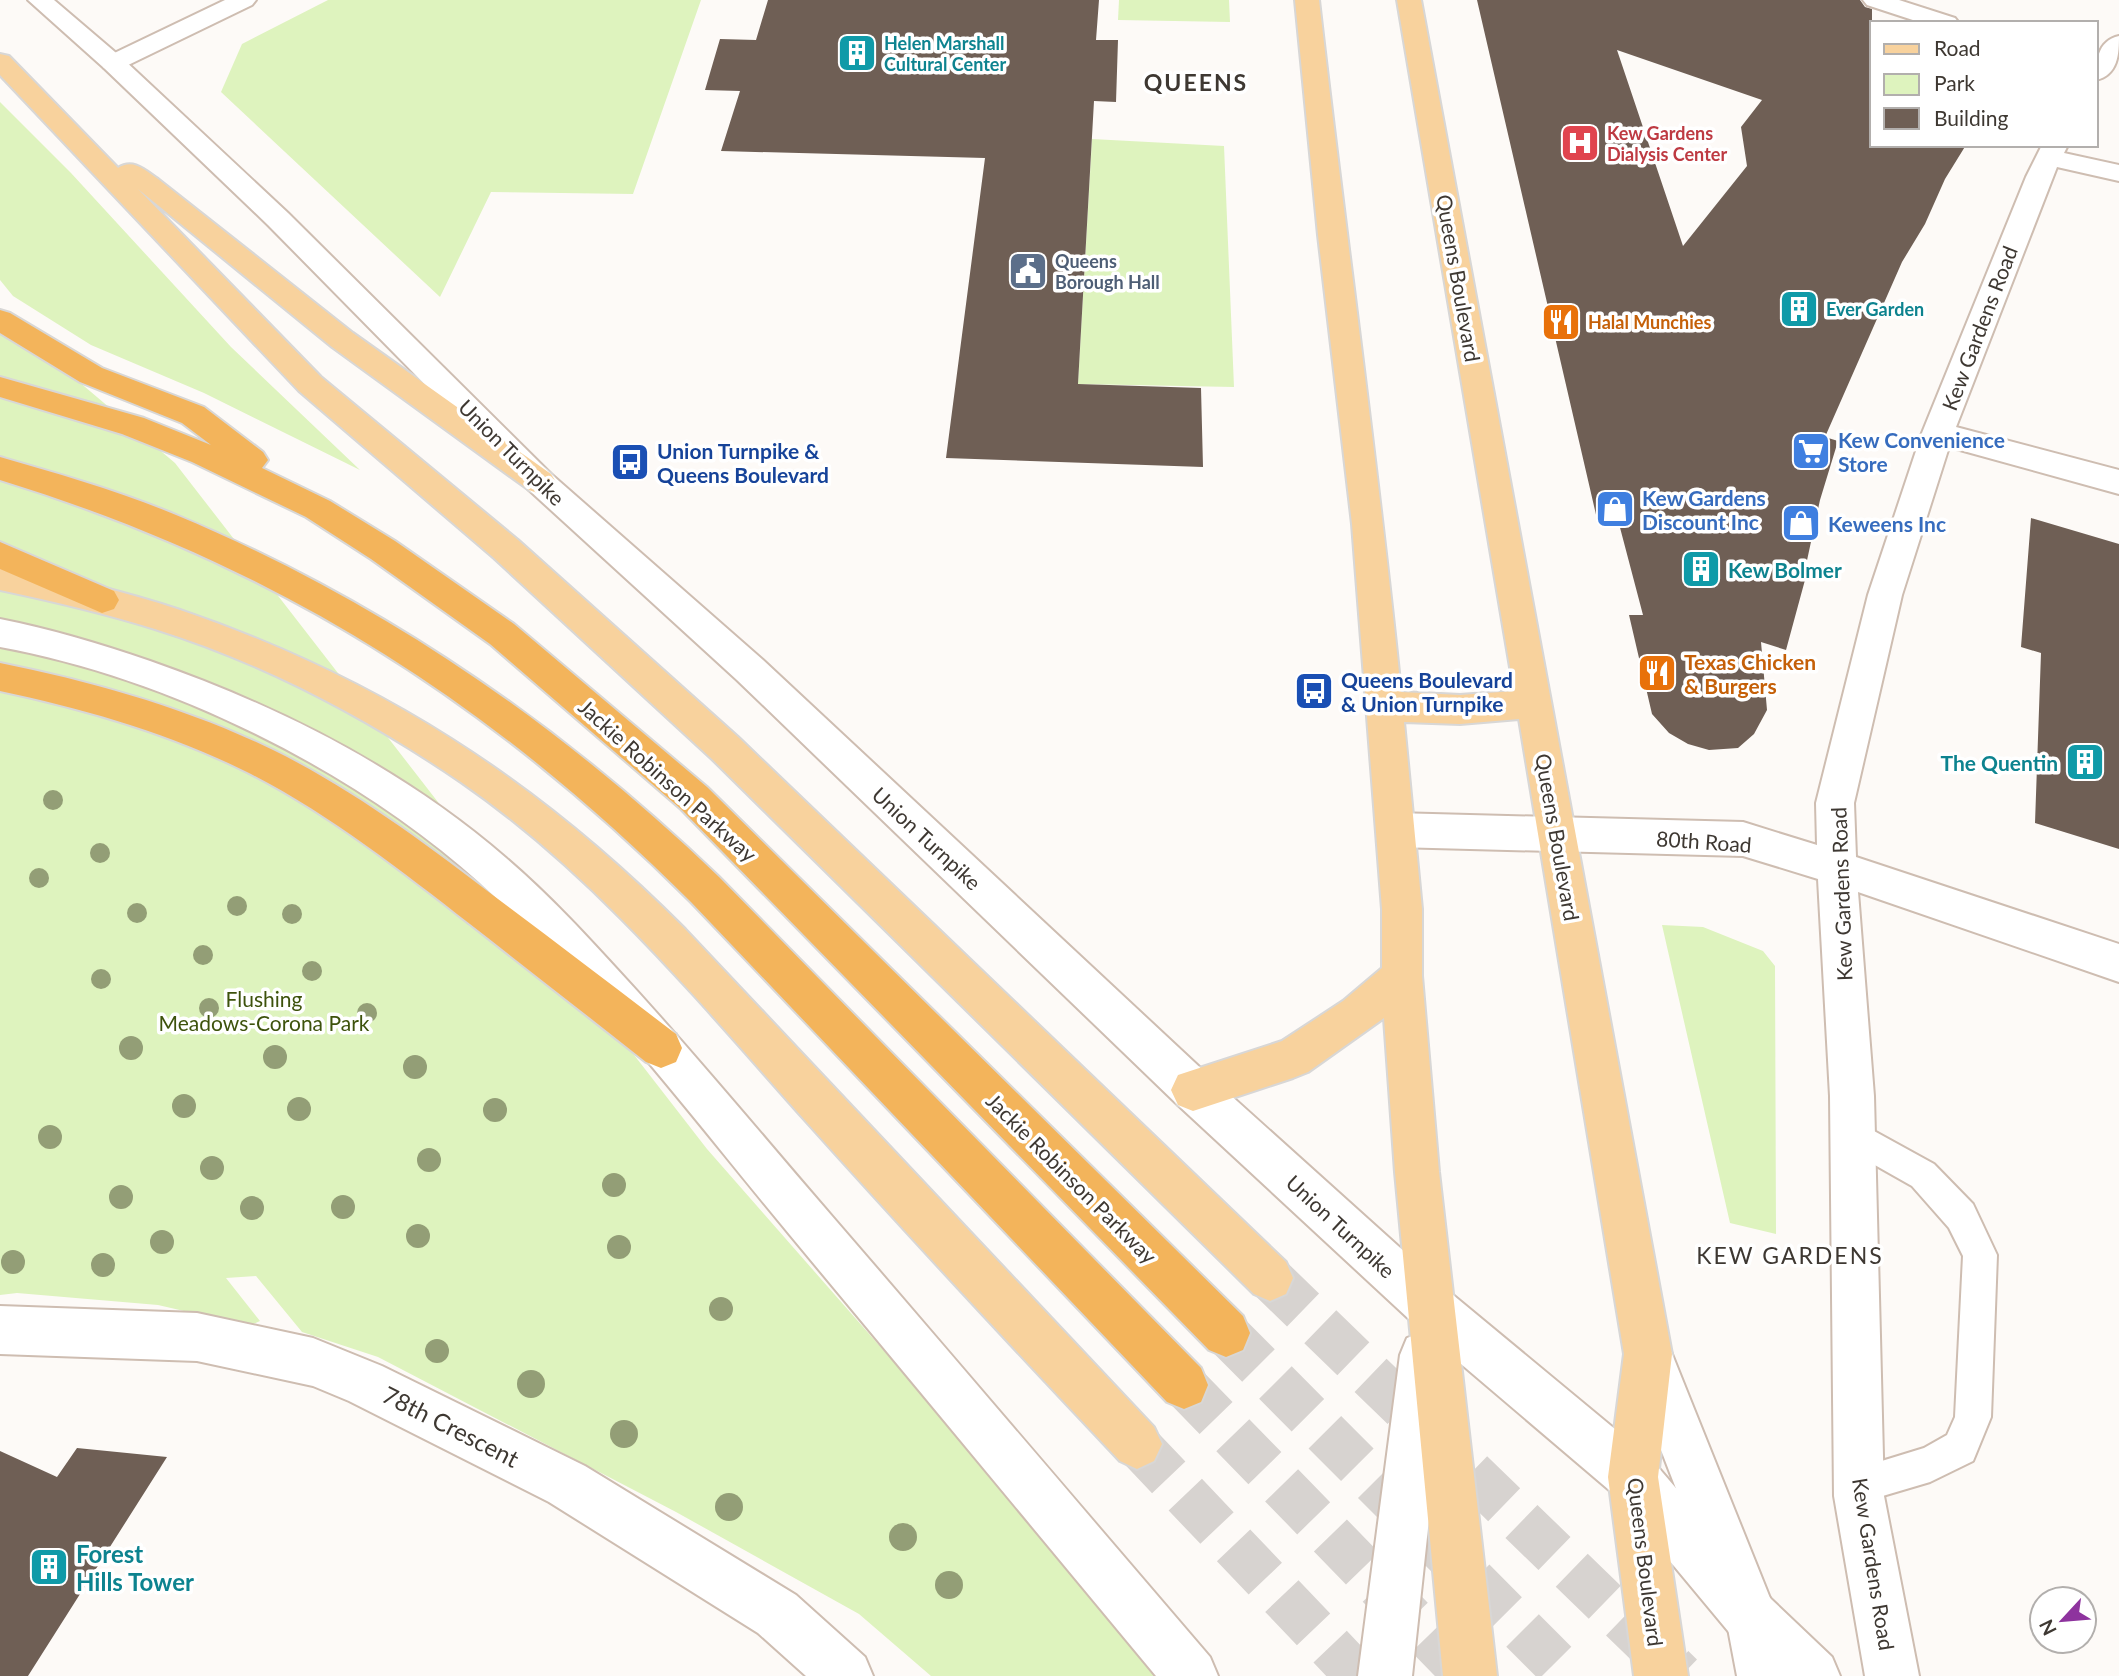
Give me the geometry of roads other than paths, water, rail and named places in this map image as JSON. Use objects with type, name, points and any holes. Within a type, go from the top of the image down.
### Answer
[{"type":"highway","points":[[0,320],[91,375],[193,415],[318,509]]},
{"type":"highway","name":"Jackie Robinson Parkway","points":[[0,387],[133,426],[203,454],[318,509],[383,550],[502,634],[694,798],[1226,1333]]},
{"type":"highway","points":[[0,468],[72,490],[141,516],[278,577],[397,641],[537,740],[600,791],[716,900],[1184,1385]]},
{"type":"highway","points":[[0,494],[141,516]]},
{"type":"highway","points":[[0,555],[102,600]]},
{"type":"highway","points":[[0,677],[114,704],[202,735],[295,779],[400,847],[661,1048]]},
{"type":"main road","name":"Union Turnpike","points":[[40,0],[114,63],[278,219],[540,482],[750,670],[1193,1090],[1430,1307],[1633,1477],[1752,1618],[1813,1676]]},
{"type":"main road","points":[[114,63],[244,0]]},
{"type":"main road","points":[[1307,0],[1330,222],[1368,524],[1402,909],[1402,976],[1430,1307],[1470,1676]]},
{"type":"main road","name":"Queens Boulevard","points":[[1409,0],[1648,1353],[1633,1477],[1661,1676]]},
{"type":"main road","points":[[1875,0],[1941,21]]},
{"type":"main road","points":[[2098,70],[2119,43]]},
{"type":"main road","points":[[0,61],[310,384],[402,465],[506,549],[707,730],[1270,1278]]},
{"type":"main road","points":[[71,134],[158,190],[315,319],[540,482]]},
{"type":"main road","points":[[2052,151],[2119,173]]},
{"type":"main road","name":"Kew Gardens Road","points":[[1892,1676],[1859,1496],[1854,1136],[1835,803],[1885,595],[1938,433],[2052,151]]},
{"type":"main road","points":[[1938,433],[2119,482]]},
{"type":"main road","points":[[0,577],[102,600],[240,646],[362,701],[457,760],[546,825],[610,881],[674,945],[852,1141],[1138,1444]]},
{"type":"main road","points":[[0,633],[94,656],[240,708],[364,774],[443,830],[491,869],[582,960],[661,1048],[1191,1676]]},
{"type":"main road","points":[[1384,705],[1420,710],[1487,710],[1535,702]]},
{"type":"main road","name":"80th Road","points":[[1395,831],[1743,839],[2119,963]]},
{"type":"main road","points":[[1193,1090],[1293,1058],[1358,1015],[1402,976]]},
{"type":"main road","points":[[1385,1676],[1430,1307]]},
{"type":"main road","name":"78th Crescent","points":[[0,1330],[197,1337],[313,1362],[365,1383],[567,1484],[777,1614],[846,1676]]},
{"type":"main road","points":[[1648,1353],[1752,1618],[1764,1676]]},
{"type":"lane","points":[[1854,1136],[1923,1175],[1961,1216],[1980,1255],[1973,1417],[1960,1448],[1930,1464],[1859,1485]]},
{"type":"tunnel","points":[[1270,1278],[1681,1676]]},
{"type":"tunnel","points":[[1226,1333],[1568,1676]]},
{"type":"tunnel","points":[[1184,1385],[1467,1676]]},
{"type":"tunnel","points":[[1137,1444],[1358,1676]]},
{"type":"place","name":"Helen Marshall Cultural Center","points":[[857,53]]},
{"type":"place","name":"Kew Gardens Dialysis Center","points":[[1580,143]]},
{"type":"place","name":"Queens Borough Hall","points":[[1028,271]]},
{"type":"place","name":"Ever Garden","points":[[1799,309]]},
{"type":"place","name":"Halal Munchies","points":[[1561,322]]},
{"type":"place","name":"Kew Convenience Store","points":[[1811,451]]},
{"type":"place","name":"Union Turnpike & Queens Boulevard","points":[[630,462]]},
{"type":"place","name":"Kew Gardens Discount Inc","points":[[1615,509]]},
{"type":"place","name":"Keweens Inc","points":[[1801,523]]},
{"type":"place","name":"Kew Bolmer","points":[[1701,569]]},
{"type":"place","name":"Texas Chicken & Burgers","points":[[1657,673]]},
{"type":"place","name":"Queens Boulevard & Union Turnpike","points":[[1314,691]]},
{"type":"place","name":"The Quentin","points":[[2085,762]]},
{"type":"place","name":"Forest Hills Tower","points":[[49,1567]]},
{"type":"district","name":"QUEENS","points":[[1196,82]]},
{"type":"district","name":"KEW GARDENS","points":[[1790,1255]]},
{"type":"park label","name":"Flushing Meadows-Corona Park","points":[[264,1010]]}]
